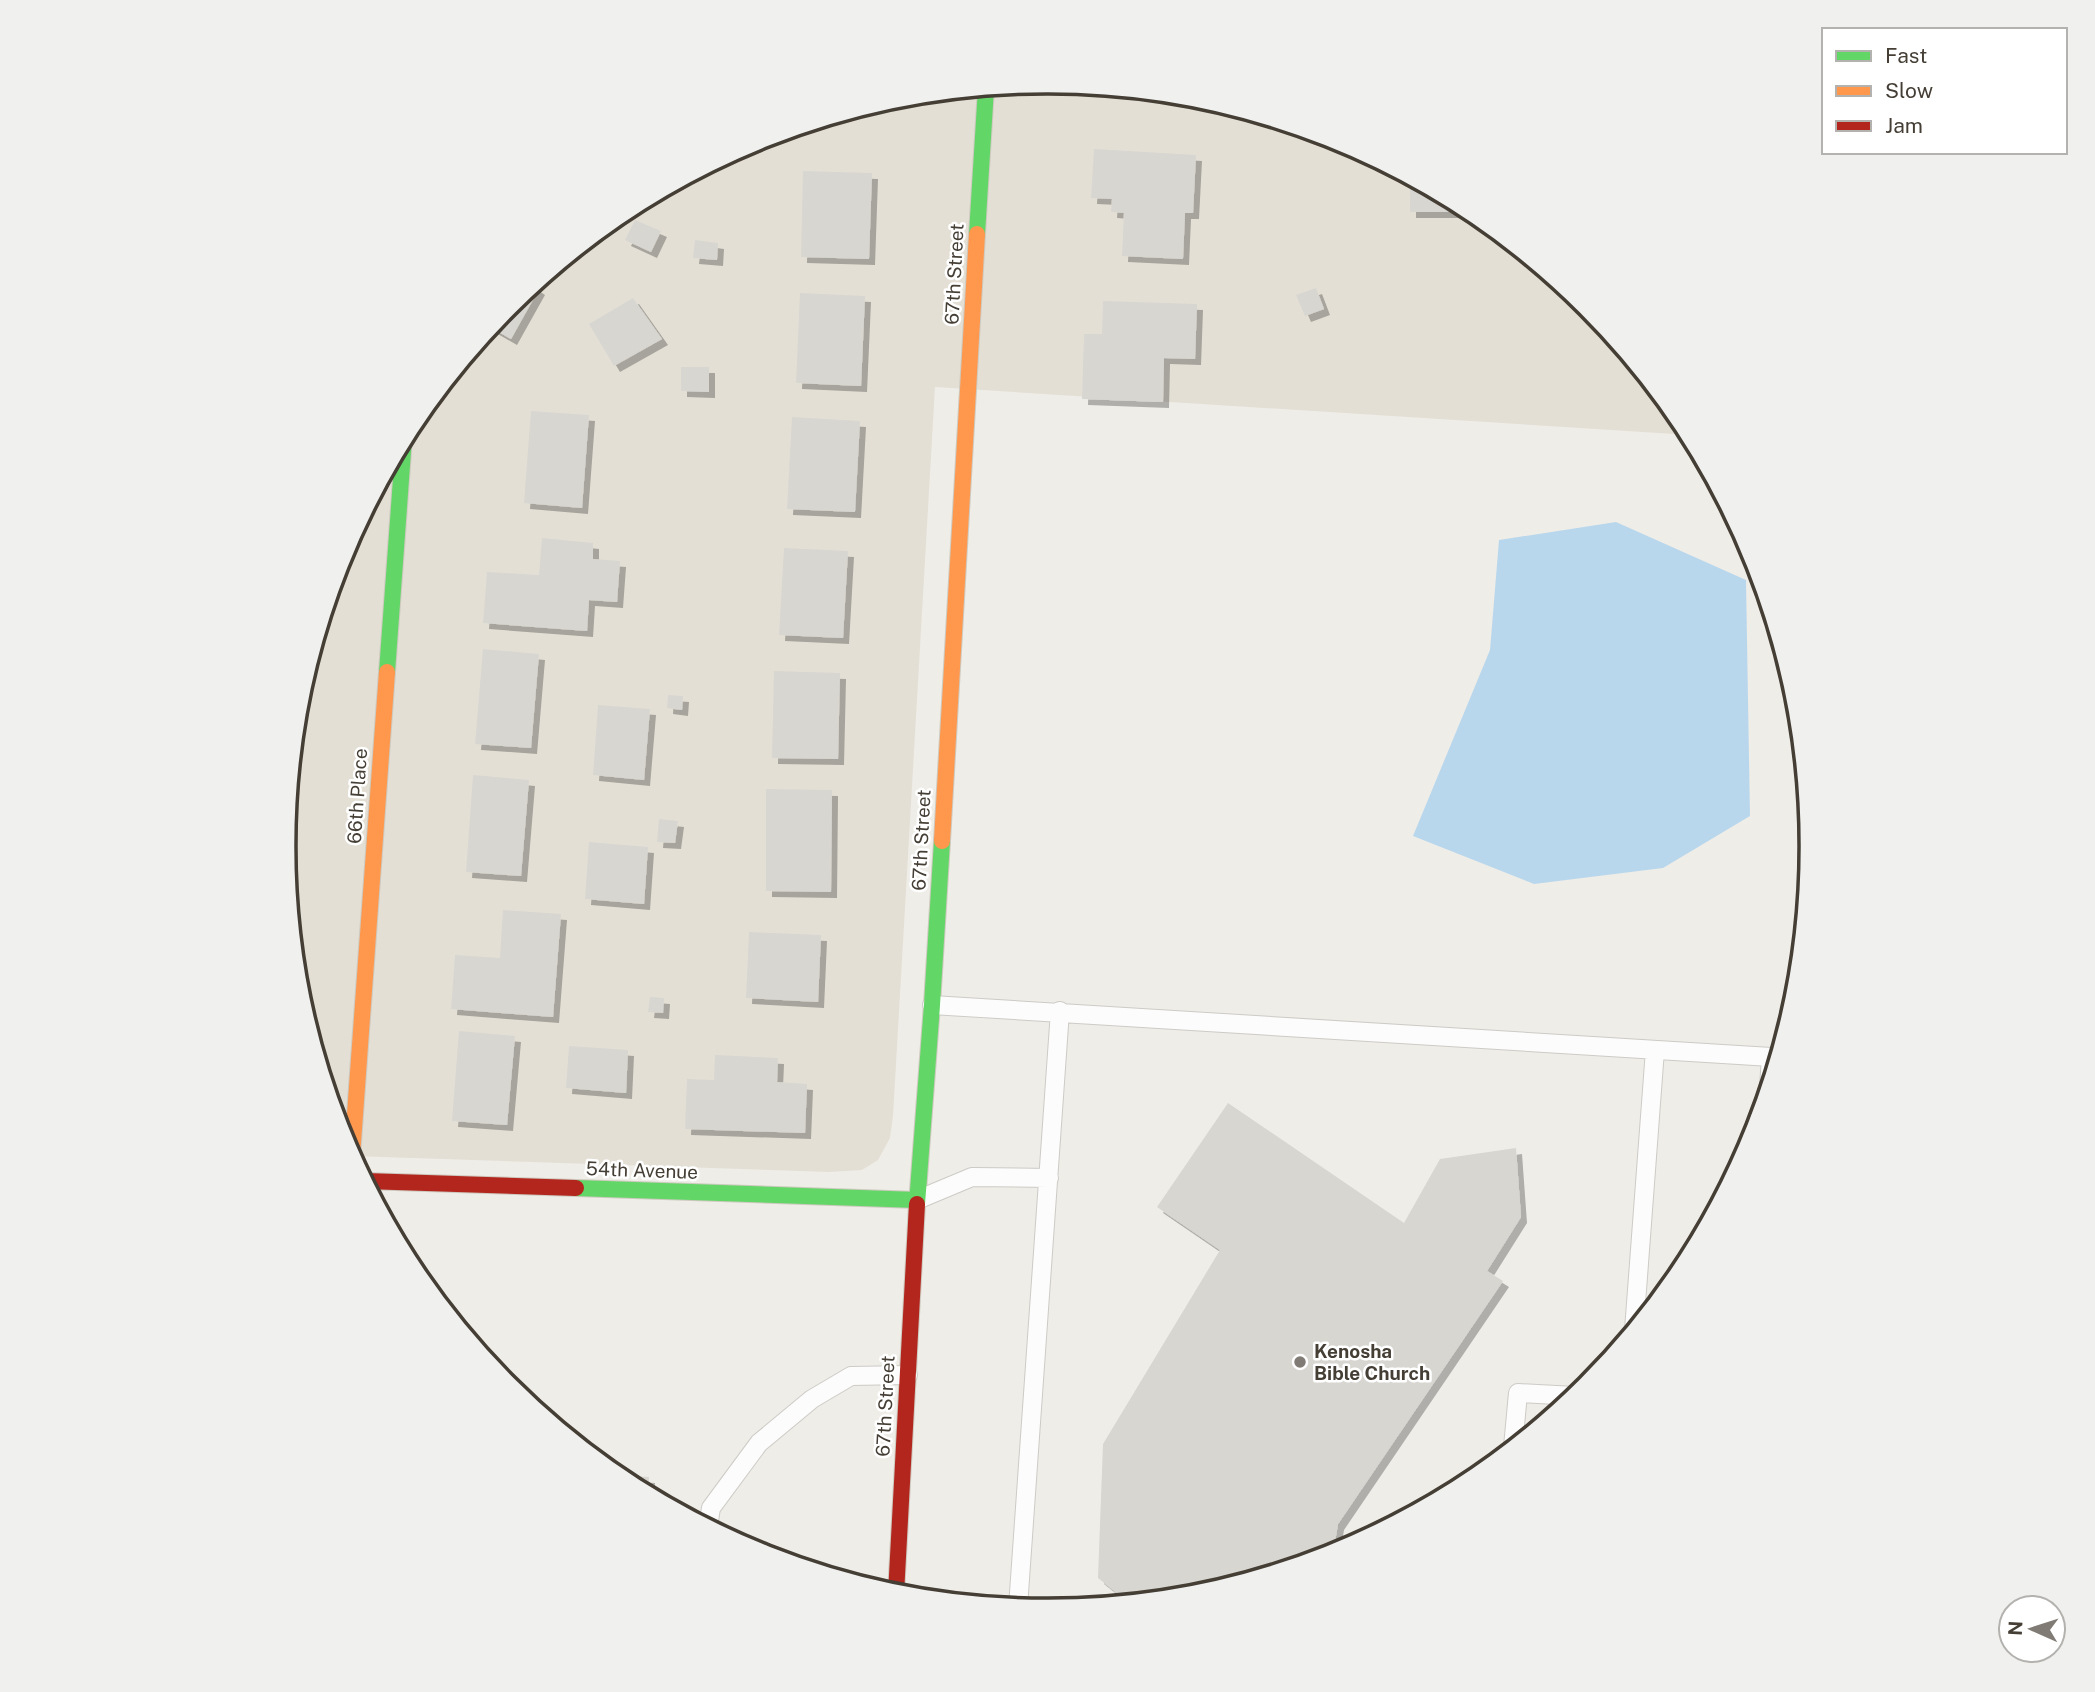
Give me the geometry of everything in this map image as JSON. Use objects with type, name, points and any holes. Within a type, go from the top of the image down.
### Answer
[{"type":"street","name":"67th Street","points":[[897,1582],[917,1200],[932,1004],[985,97]]},
{"type":"street","name":"66th Place","points":[[354,1135],[402,461]]},
{"type":"street","name":"54th Avenue","points":[[376,1181],[917,1200]]},
{"type":"lane","points":[[932,1004],[1768,1057]]},
{"type":"lane","points":[[1019,1597],[1060,1011]]},
{"type":"lane","points":[[1635,1314],[1655,1050]]},
{"type":"lane","points":[[917,1200],[972,1177],[1048,1178]]},
{"type":"lane","points":[[710,1517],[711,1508],[759,1443],[812,1399],[850,1376],[908,1375]]},
{"type":"lane","points":[[1514,1435],[1518,1393],[1560,1395]]},
{"type":"shaded area","points":[[1048,94],[1146,101],[1194,109],[1289,134],[1335,152],[1380,172],[1465,221],[1543,281],[1579,315],[1644,389],[1676,434],[935,387],[893,1116],[890,1138],[878,1160],[862,1170],[829,1172],[364,1156],[336,1088],[310,993],[298,895],[298,797],[310,699],[336,604],[353,558],[374,514],[423,428],[482,351],[516,315],[552,281],[630,221],[715,172],[760,152],[806,134],[901,109],[998,96]]},
{"type":"water","points":[[1616,522],[1746,580],[1750,816],[1663,868],[1534,884],[1413,836],[1490,650],[1499,540]]},
{"type":"building","points":[[1094,149],[1196,155],[1193,213],[1185,213],[1183,259],[1122,256],[1124,213],[1111,212],[1112,199],[1091,198]]},
{"type":"building","points":[[803,171],[872,173],[869,259],[801,257]]},
{"type":"building","points":[[1410,188],[1450,212],[1410,212]]},
{"type":"building","points":[[635,220],[661,231],[651,252],[625,240]]},
{"type":"building","points":[[695,240],[718,243],[717,260],[693,258]]},
{"type":"building","points":[[1316,288],[1324,309],[1305,316],[1296,295]]},
{"type":"building","points":[[800,293],[865,296],[861,386],[796,383]]},
{"type":"building","points":[[534,298],[511,339],[500,332]]},
{"type":"building","points":[[633,298],[662,339],[614,366],[589,324]]},
{"type":"building","points":[[1103,301],[1197,304],[1195,359],[1164,358],[1163,402],[1082,399],[1084,334],[1102,334]]},
{"type":"building","points":[[681,367],[709,367],[709,392],[681,391]]},
{"type":"building","points":[[531,411],[589,415],[582,508],[524,503]]},
{"type":"building","points":[[792,417],[860,421],[855,512],[787,509]]},
{"type":"building","points":[[542,538],[593,543],[593,559],[620,561],[617,602],[589,600],[587,631],[483,623],[487,572],[539,575]]},
{"type":"building","points":[[784,548],[848,551],[843,638],[779,635]]},
{"type":"building","points":[[483,649],[539,654],[531,748],[475,744]]},
{"type":"building","points":[[774,671],[840,673],[838,759],[772,758]]},
{"type":"building","points":[[668,695],[683,696],[682,710],[667,708]]},
{"type":"building","points":[[598,705],[650,709],[644,780],[593,775]]},
{"type":"building","points":[[473,775],[529,780],[521,876],[466,872]]},
{"type":"building","points":[[766,789],[832,790],[831,892],[766,891]]},
{"type":"building","points":[[659,819],[678,821],[675,843],[657,842]]},
{"type":"building","points":[[589,842],[648,847],[644,904],[585,899]]},
{"type":"building","points":[[503,910],[561,914],[553,1017],[451,1009],[455,955],[500,958]]},
{"type":"building","points":[[749,932],[821,935],[818,1002],[746,998]]},
{"type":"building","points":[[650,997],[664,998],[663,1013],[648,1012]]},
{"type":"building","points":[[459,1031],[515,1036],[507,1125],[452,1121]]},
{"type":"building","points":[[569,1046],[628,1050],[626,1093],[566,1088]]},
{"type":"building","points":[[715,1055],[778,1058],[777,1082],[807,1084],[805,1133],[685,1129],[687,1079],[714,1080]]},
{"type":"building","name":"Kenosha Bible Church","points":[[1228,1103],[1404,1223],[1440,1159],[1516,1148],[1521,1217],[1487,1271],[1503,1281],[1338,1524],[1335,1540],[1242,1572],[1194,1583],[1118,1594],[1098,1578],[1103,1444],[1220,1250],[1157,1207]]},
{"type":"traffic: fast","points":[[977,234],[985,97]]},
{"type":"traffic: fast","points":[[387,672],[402,461]]},
{"type":"traffic: fast","points":[[917,1204],[942,841]]},
{"type":"traffic: fast","points":[[576,1188],[917,1200]]},
{"type":"traffic: slow","points":[[942,841],[977,234]]},
{"type":"traffic: slow","points":[[354,1135],[387,672]]},
{"type":"traffic: jam","points":[[376,1181],[576,1188]]},
{"type":"traffic: jam","points":[[897,1582],[917,1204]]},
{"type":"place","name":"Kenosha Bible Church","points":[[1300,1362]]}]
